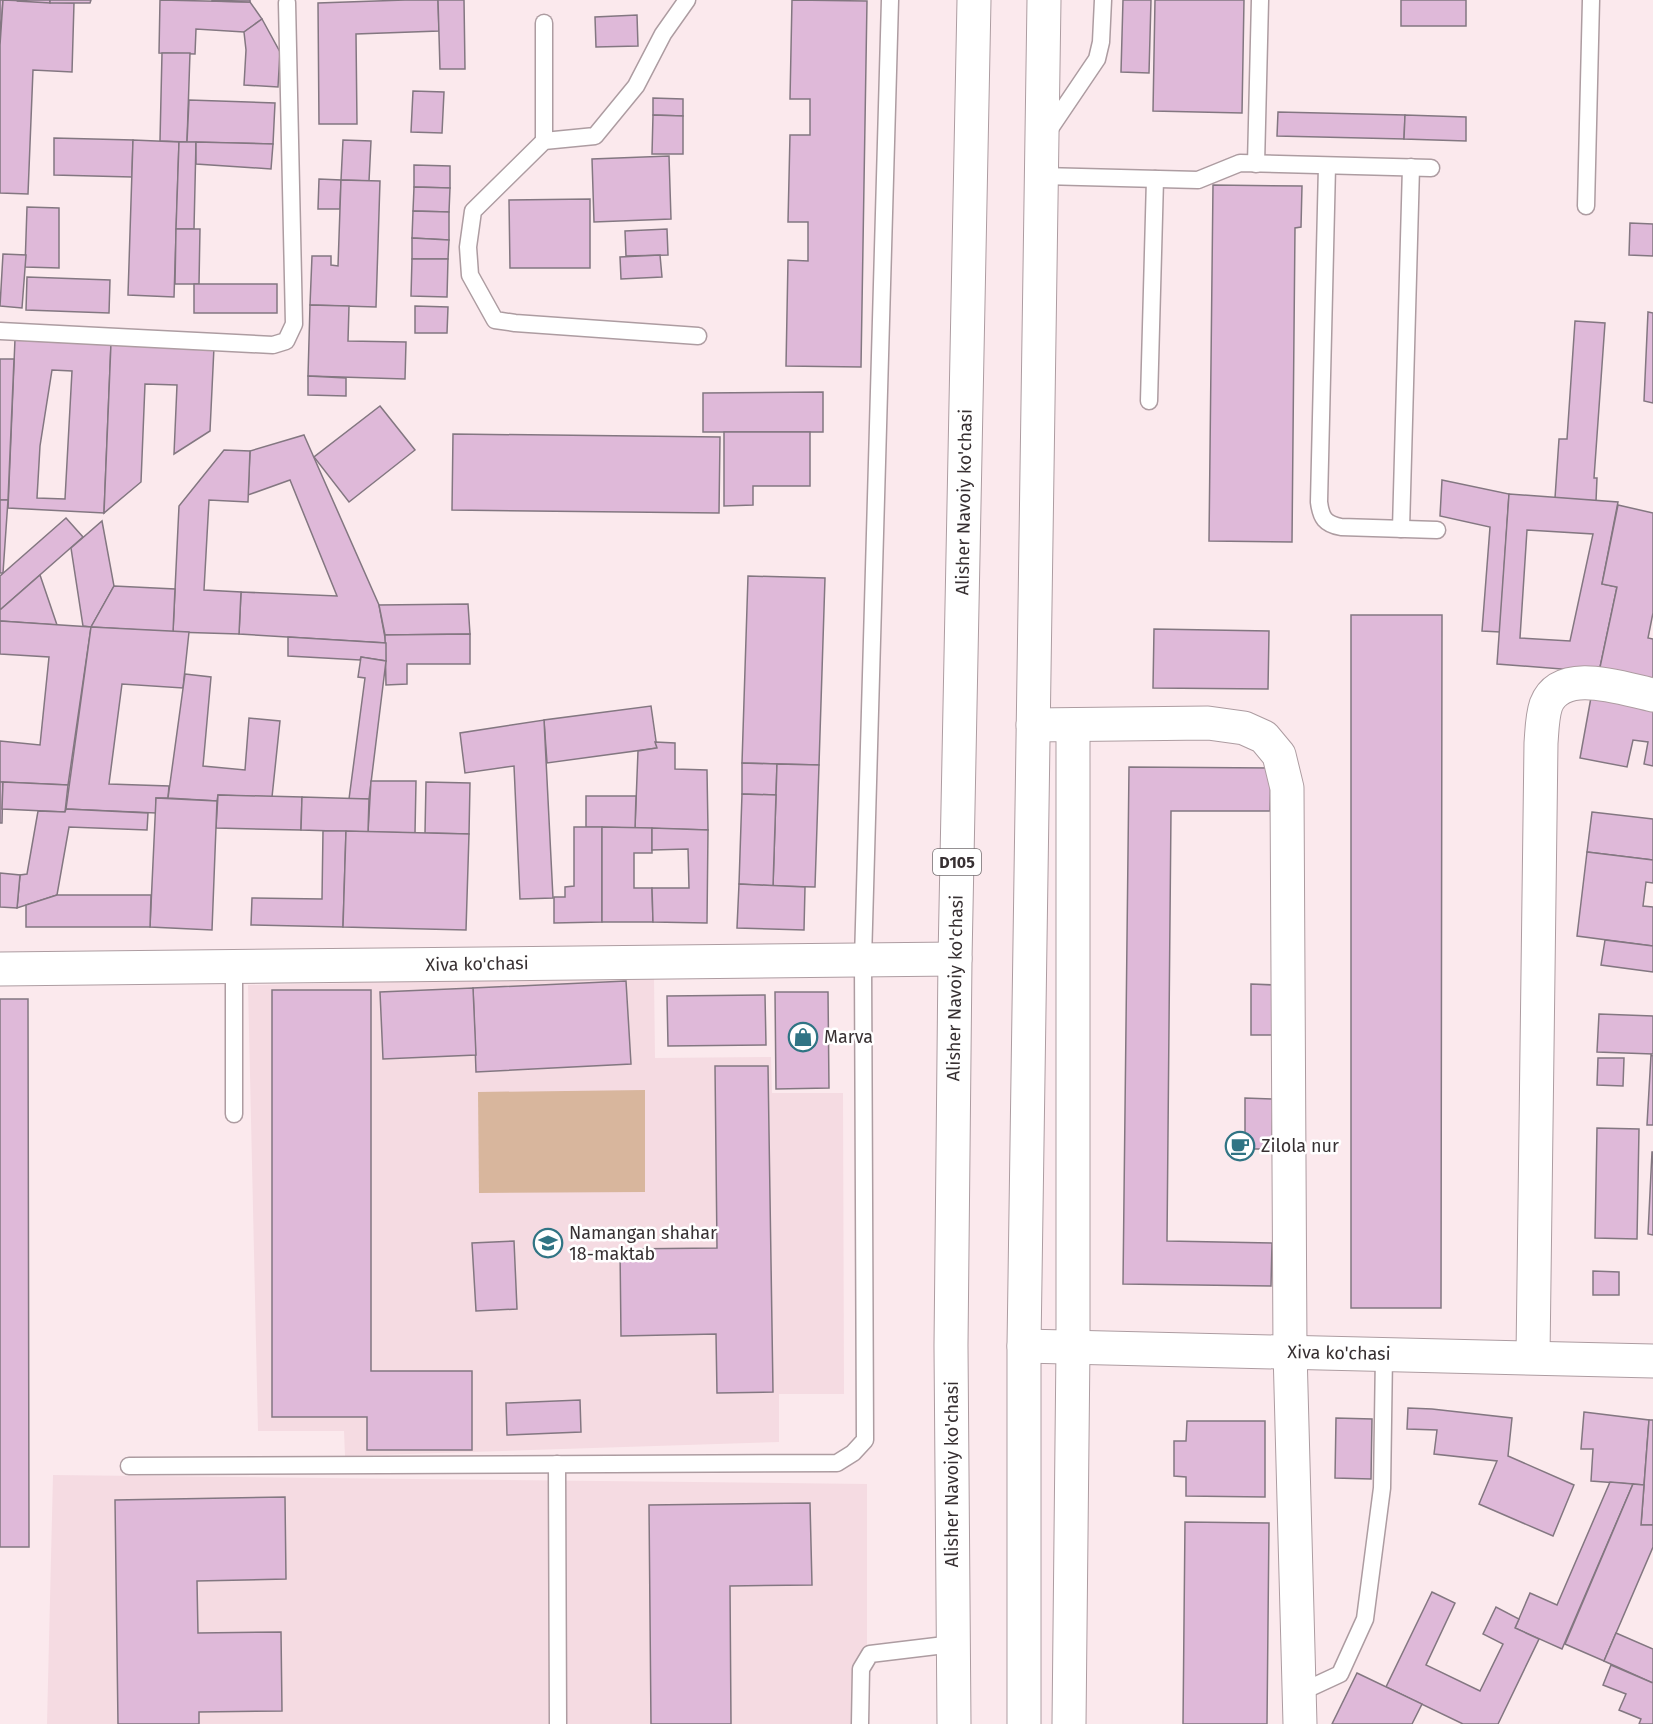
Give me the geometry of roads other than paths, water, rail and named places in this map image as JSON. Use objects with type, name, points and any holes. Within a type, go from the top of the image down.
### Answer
[{"type":"street","name":"Alisher Navoiy ko'chasi","points":[[954,1724],[951,1346],[955,959],[974,0]]},
{"type":"street","points":[[1024,1724],[1024,1346],[1044,0]]},
{"type":"street","points":[[1533,1356],[1543,723],[1547,704],[1557,690],[1572,682],[1590,682],[1653,695]]},
{"type":"street","points":[[1033,725],[1208,723],[1244,728],[1264,737],[1279,755],[1287,788],[1290,1351],[1300,1708]]},
{"type":"street","points":[[1069,1724],[1073,1347],[1073,725]]},
{"type":"street","name":"Xiva ko'chasi","points":[[0,969],[955,959]]},
{"type":"street","name":"Xiva ko'chasi","points":[[1024,1346],[1653,1360]]},
{"type":"lane","points":[[687,0],[663,34],[636,86],[594,136],[544,141],[473,211],[468,247],[470,275],[495,320],[698,336]]},
{"type":"lane","points":[[129,1466],[837,1463],[853,1454],[865,1440],[863,960],[890,0]]},
{"type":"lane","points":[[1042,139],[1096,59],[1101,42],[1103,0]]},
{"type":"lane","points":[[1256,164],[1260,0]]},
{"type":"lane","points":[[1586,206],[1591,0]]},
{"type":"lane","points":[[0,331],[273,345],[286,341],[294,324],[287,3]]},
{"type":"lane","points":[[544,23],[544,141]]},
{"type":"lane","points":[[1042,176],[1198,180],[1240,163],[1431,168]]},
{"type":"lane","points":[[1327,165],[1320,514],[1329,525],[1341,527],[1437,530]]},
{"type":"lane","points":[[1401,529],[1411,167]]},
{"type":"lane","points":[[1149,401],[1155,179]]},
{"type":"lane","points":[[234,967],[234,1114]]},
{"type":"lane","points":[[1300,1708],[1340,1674],[1365,1618],[1382,1488],[1384,1354]]},
{"type":"lane","points":[[558,1464],[558,1724]]},
{"type":"lane","points":[[860,1724],[861,1669],[870,1654],[953,1644]]},
{"type":"place","name":"Marva","points":[[803,1037]]},
{"type":"place","name":"Zilola nur","points":[[1240,1146]]},
{"type":"place","name":"Namangan shahar 18-maktab","points":[[548,1243]]}]
